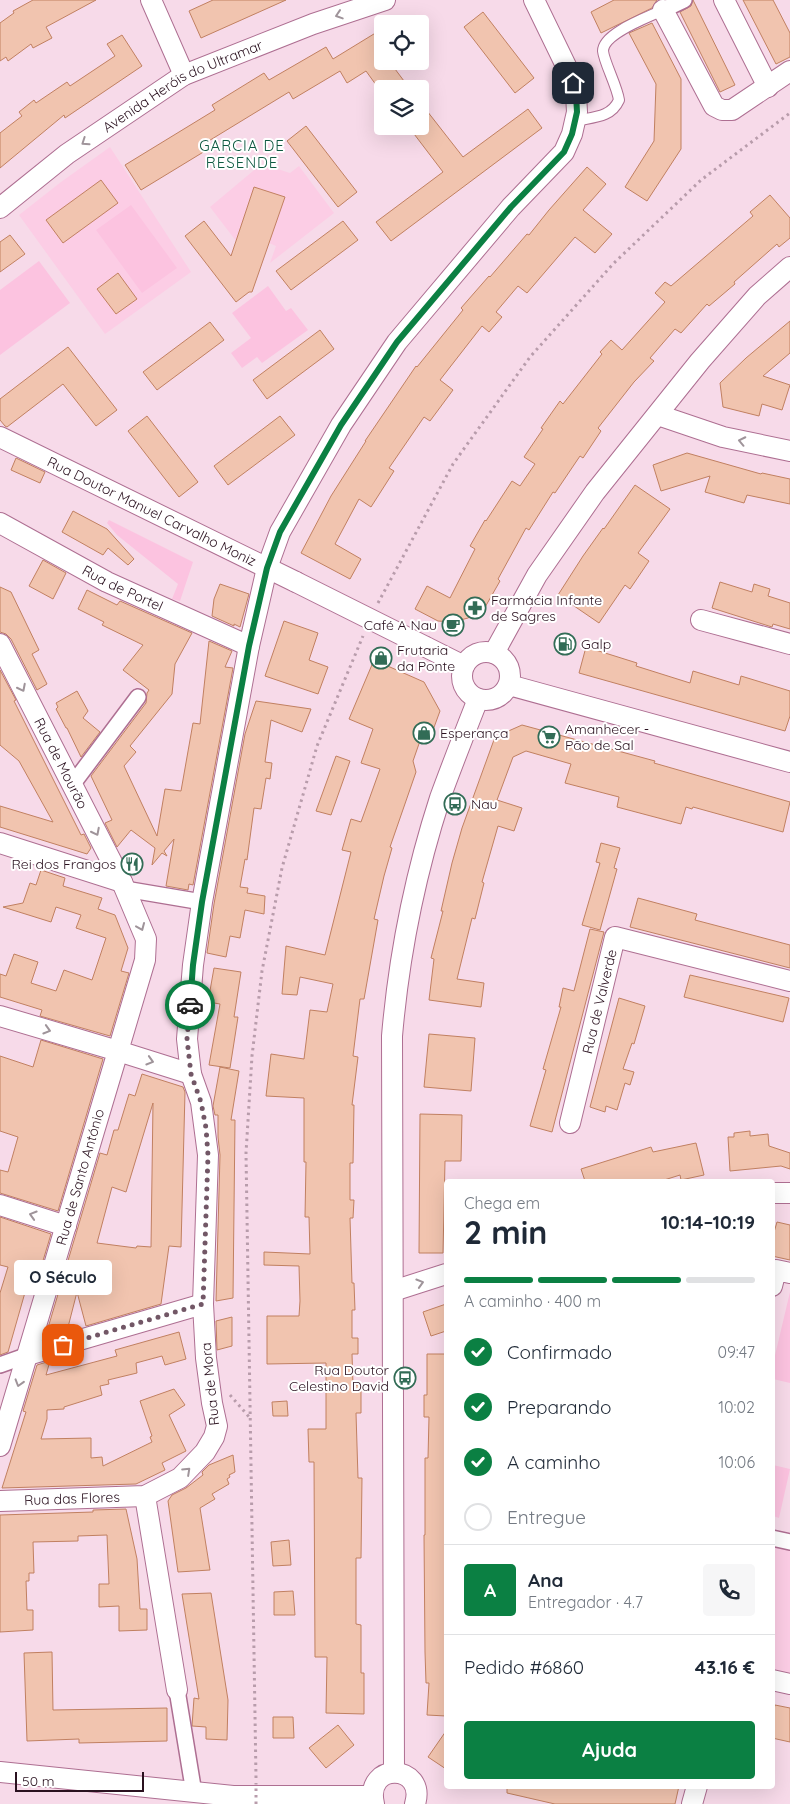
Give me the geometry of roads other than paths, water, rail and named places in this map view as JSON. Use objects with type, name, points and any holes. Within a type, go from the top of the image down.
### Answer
[{"type":"street","points":[[151,0],[184,76]]},
{"type":"street","name":"Avenida Heróis do Ultramar","points":[[0,208],[67,154],[184,76],[313,24],[385,0]]},
{"type":"street","points":[[684,0],[663,10],[714,106],[722,110],[732,110],[790,71]]},
{"type":"street","points":[[724,0],[768,87]]},
{"type":"street","points":[[0,843],[124,886],[202,902],[249,646],[267,568],[280,532],[341,425],[397,342],[511,207],[564,152],[572,134],[577,112],[576,94],[569,72],[536,1]]},
{"type":"street","points":[[494,653],[537,575],[595,492],[700,361],[757,296],[790,267]]},
{"type":"street","points":[[658,415],[723,436],[790,451]]},
{"type":"street","name":"Rua Doutor Manuel Carvalho Moniz","points":[[0,437],[464,666]]},
{"type":"street","name":"Rua de Portel","points":[[0,523],[107,582],[249,646]]},
{"type":"street","points":[[701,620],[790,644]]},
{"type":"street","name":"Rua de Mourão","points":[[0,644],[124,886],[146,939],[147,950],[118,1052]]},
{"type":"street","points":[[494,653],[501,657],[510,670],[511,678],[509,685],[505,691],[493,699],[478,699],[470,694],[464,686],[462,676],[464,666],[476,654],[494,653]]},
{"type":"street","points":[[509,685],[790,762]]},
{"type":"street","points":[[72,785],[138,697]]},
{"type":"street","points":[[394,1772],[392,1036],[397,983],[406,927],[440,798],[478,699]]},
{"type":"street","name":"Rua de Mora","points":[[145,1496],[180,1478],[195,1464],[214,1437],[217,1426],[206,1358],[203,1304],[208,1155],[206,1128],[201,1102],[191,1074],[187,1039],[193,965],[202,902]]},
{"type":"street","name":"Rua de Valverde","points":[[570,1123],[615,937],[790,981]]},
{"type":"street","points":[[0,1016],[191,1074]]},
{"type":"street","name":"Rua de Santo António","points":[[0,1446],[118,1052]]},
{"type":"street","points":[[775,1193],[790,1193]]},
{"type":"street","points":[[0,1205],[66,1226]]},
{"type":"street","points":[[775,1274],[776,1270],[790,1273]]},
{"type":"street","points":[[393,1291],[444,1275]]},
{"type":"street","points":[[0,1365],[203,1304]]},
{"type":"street","points":[[145,1496],[194,1793]]},
{"type":"street","name":"Rua das Flores","points":[[0,1501],[145,1496]]},
{"type":"street","points":[[775,1539],[790,1542]]},
{"type":"street","points":[[775,1681],[790,1684]]},
{"type":"street","points":[[0,1772],[233,1796],[373,1800],[374,1787],[378,1779],[394,1772],[410,1778],[416,1786],[418,1804]]},
{"type":"street","points":[[692,1804],[696,1789]]},
{"type":"lane","points":[[575,121],[604,115],[615,109],[619,100],[603,52],[605,43],[615,34],[663,10]]},
{"type":"place","name":"Farmácia Infante de Sagres","points":[[475,608]]},
{"type":"place","name":"Café A Nau","points":[[453,625]]},
{"type":"place","name":"Galp","points":[[565,644]]},
{"type":"place","name":"Frutaria da Ponte","points":[[381,658]]},
{"type":"place","name":"Esperança","points":[[424,733]]},
{"type":"place","name":"Amanhecer - Pão de Sal","points":[[549,737]]},
{"type":"place","name":"Nau","points":[[455,804]]},
{"type":"place","name":"Rei dos Frangos","points":[[132,864]]},
{"type":"place","name":"O Século","points":[[63,1345]]},
{"type":"place","name":"Rua Doutor Celestino David","points":[[405,1378]]},
{"type":"district","name":"GARCIA DE RESENDE","points":[[242,154]]}]
